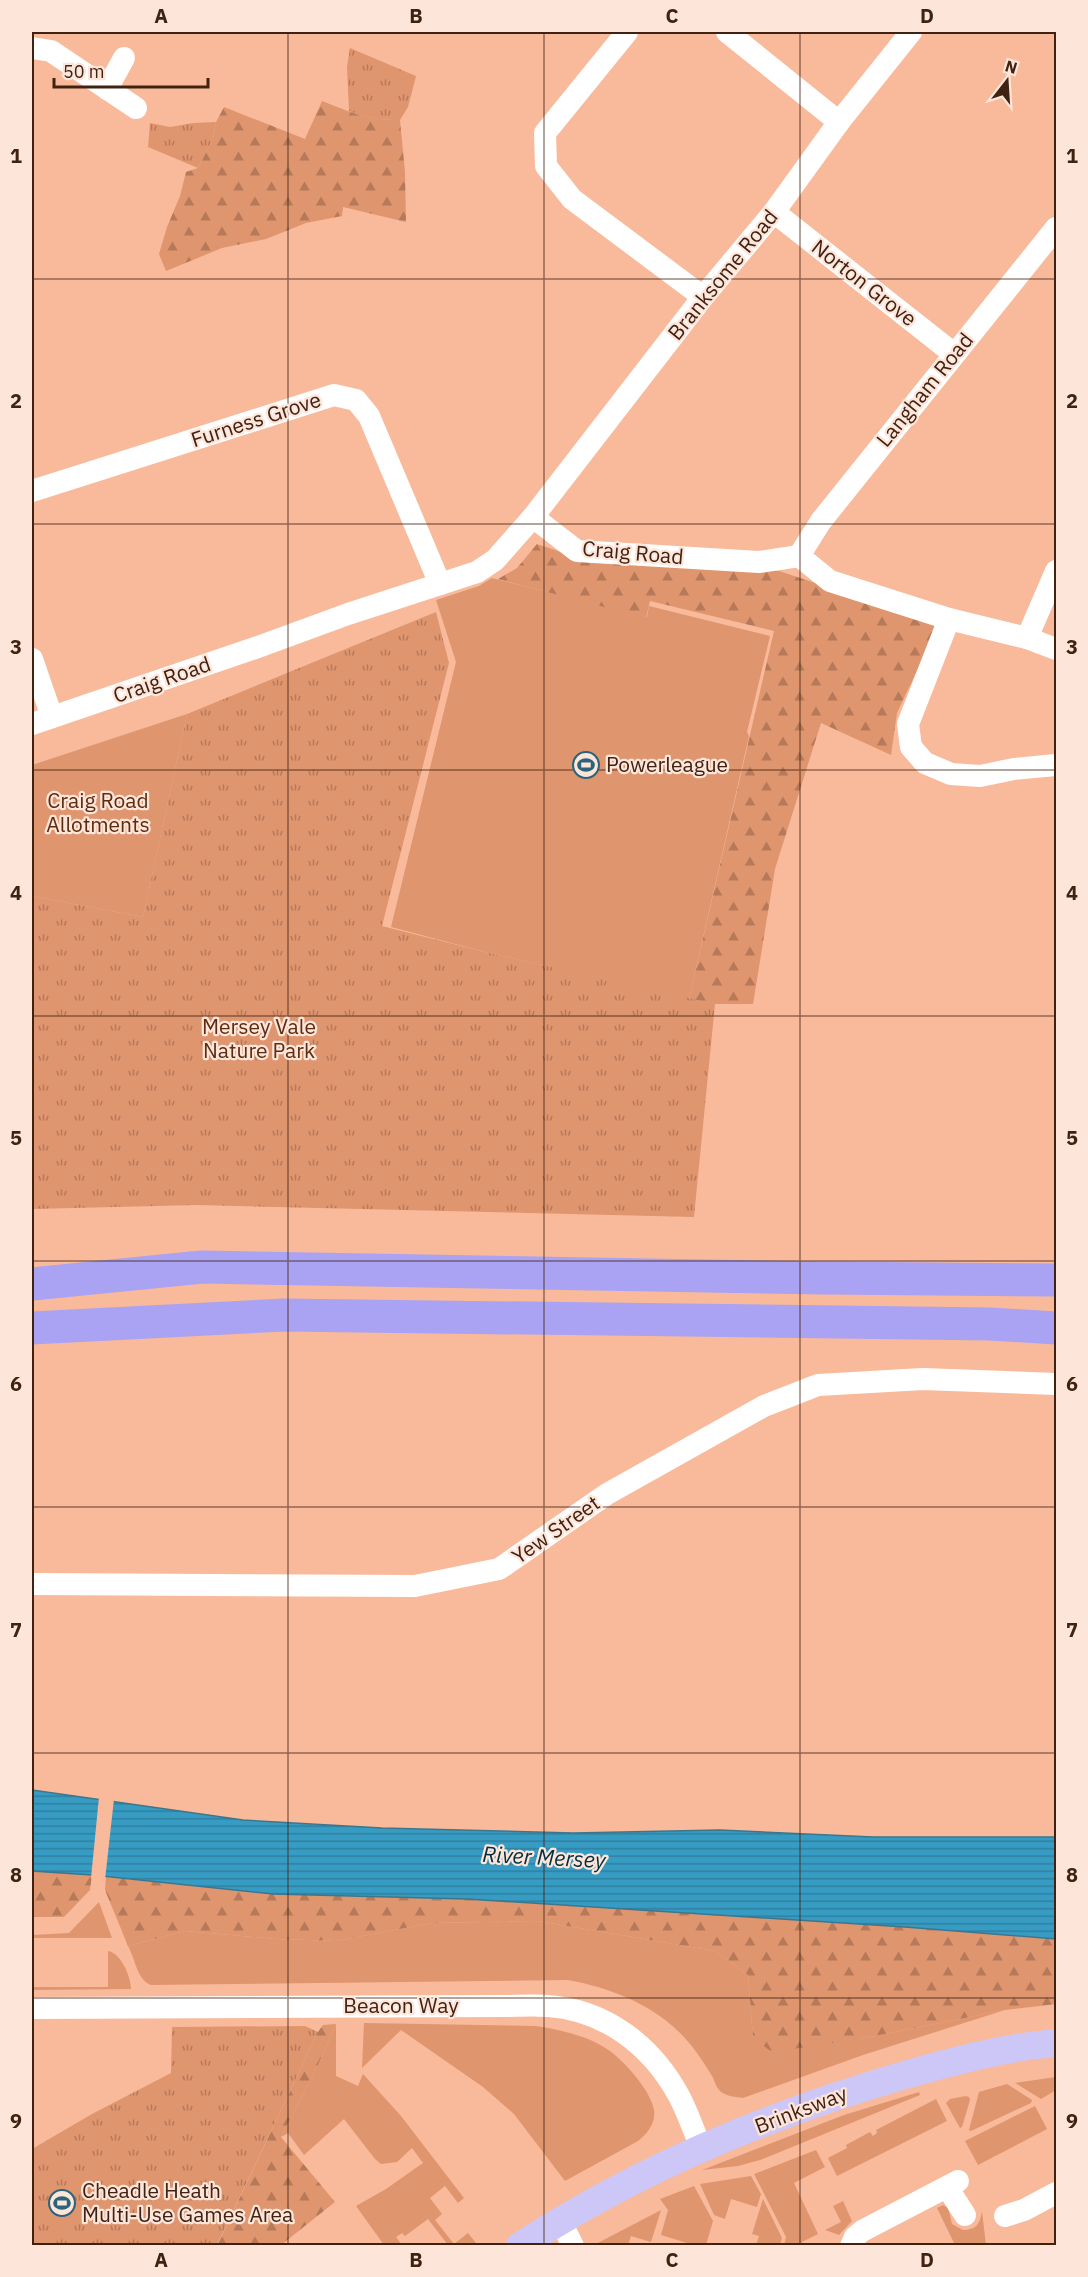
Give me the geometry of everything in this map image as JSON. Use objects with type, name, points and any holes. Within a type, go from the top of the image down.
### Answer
[{"type":"highway","points":[[32,1284],[202,1267],[1056,1280]]},
{"type":"highway","points":[[32,1328],[284,1316],[990,1324],[1056,1328]]},
{"type":"main road","name":"Brinksway","points":[[520,2246],[560,2220],[655,2168],[851,2091],[972,2058],[1056,2043]]},
{"type":"street","points":[[627,32],[545,133],[546,166],[572,198],[703,297]]},
{"type":"street","points":[[727,32],[839,122]]},
{"type":"street","name":"Branksome Road","points":[[533,517],[703,297],[774,212],[839,122],[911,32]]},
{"type":"street","points":[[32,48],[51,51],[136,108]]},
{"type":"street","points":[[106,89],[124,58]]},
{"type":"street","name":"Norton Grove","points":[[774,212],[954,354]]},
{"type":"street","name":"Langham Road","points":[[799,556],[821,521],[1056,228]]},
{"type":"street","name":"Furness Grove","points":[[32,491],[334,395],[356,400],[369,416],[440,584]]},
{"type":"street","name":"Craig Road","points":[[42,721],[477,572],[495,560],[533,517],[577,551],[759,562],[799,556]]},
{"type":"street","points":[[799,556],[830,581],[949,619],[1027,638],[1056,649]]},
{"type":"street","points":[[1027,638],[1056,571]]},
{"type":"street","points":[[949,619],[908,724],[911,747],[925,763],[951,774],[980,776],[1014,769],[1056,765]]},
{"type":"street","points":[[32,659],[42,721]]},
{"type":"street","name":"Yew Street","points":[[32,1584],[415,1586],[499,1569],[607,1494],[764,1406],[818,1385],[923,1379],[1056,1384]]},
{"type":"street","name":"Beacon Way","points":[[32,2008],[549,2006],[577,2012],[614,2025],[640,2044],[661,2067],[680,2097],[701,2148]]},
{"type":"street","points":[[851,2246],[855,2236],[862,2231],[953,2184],[965,2215]]},
{"type":"street","points":[[1005,2216],[1024,2210],[1056,2193]]},
{"type":"street","points":[[560,2220],[573,2246]]},
{"type":"green space","points":[[350,48],[416,76],[408,107],[400,120],[362,116],[349,111],[347,67]]},
{"type":"green space","points":[[322,101],[369,117],[400,120],[405,172],[406,222],[343,207],[342,216],[306,223],[266,239],[222,248],[166,271],[159,254],[180,196],[186,172],[198,168],[213,138],[216,122],[224,107],[305,139]]},
{"type":"green space","points":[[216,122],[213,138],[198,168],[148,147],[150,123],[170,127]]},
{"type":"green space","points":[[537,544],[564,553],[670,564],[779,571],[939,624],[897,713],[891,755],[821,723],[775,869],[753,1004],[715,1004],[689,999],[774,631],[650,601],[646,618],[498,579],[517,568]]},
{"type":"green space","name":"Powerleague","points":[[492,578],[647,617],[649,606],[770,636],[689,999],[489,953],[391,927],[456,662],[436,600],[479,586]]},
{"type":"green space","name":"Mersey Vale Nature Park","points":[[436,612],[449,663],[382,926],[489,953],[715,1004],[694,1217],[197,1205],[32,1209],[32,896],[143,917],[187,714]]},
{"type":"green space","name":"Craig Road Allotments","points":[[187,714],[143,917],[32,896],[32,765]]},
{"type":"green space","points":[[32,1871],[92,1875],[90,1890],[64,1917],[32,1917]]},
{"type":"green space","points":[[106,1877],[273,1894],[467,1899],[1056,1939],[1056,2004],[1005,2010],[860,2039],[772,2052],[753,2038],[748,1975],[715,1951],[538,1921],[432,1923],[336,1941],[276,1939],[185,1931],[128,1946],[105,1890]]},
{"type":"green space","points":[[99,1902],[112,1938],[32,1938],[32,1935],[69,1933]]},
{"type":"green space","points":[[538,1921],[715,1951],[748,1975],[753,2038],[860,2039],[1005,2010],[863,2055],[743,2098],[728,2095],[719,2090],[705,2064],[688,2041],[668,2022],[627,1998],[583,1983],[568,1980],[151,1985],[139,1974],[128,1946],[185,1931],[276,1939],[336,1941],[432,1923]]},
{"type":"green space","points":[[108,1951],[121,1961],[129,1978],[131,1989],[32,1990],[32,1987],[108,1987]]},
{"type":"green space","points":[[364,2023],[536,2026],[584,2038],[610,2051],[636,2077],[652,2102],[654,2115],[652,2124],[648,2132],[638,2141],[565,2181],[514,2114],[483,2087],[401,2030],[362,2068]]},
{"type":"green space","points":[[336,2024],[336,2076],[358,2086],[363,2074],[401,2116],[464,2198],[458,2203],[445,2186],[430,2198],[442,2214],[435,2220],[454,2244],[468,2233],[476,2243],[448,2245],[428,2219],[405,2236],[402,2233],[396,2237],[402,2245],[384,2245],[356,2206],[386,2189],[423,2163],[412,2148],[397,2162],[381,2164],[344,2119],[304,2155],[288,2133],[281,2137]]},
{"type":"green space","points":[[336,2024],[281,2137],[335,2202],[281,2245],[217,2246],[318,2032],[323,2025]]},
{"type":"green space","points":[[305,2026],[318,2032],[217,2245],[32,2245],[32,2149],[92,2114],[171,2073],[172,2027]]},
{"type":"green space","points":[[1056,2077],[1056,2090],[1041,2099],[1015,2083]]},
{"type":"green space","points":[[1007,2084],[1032,2100],[1031,2103],[969,2130],[979,2092]]},
{"type":"green space","points":[[919,2092],[920,2095],[760,2160],[738,2166],[702,2170],[844,2115]]},
{"type":"green space","points":[[966,2096],[970,2100],[960,2128],[946,2103],[950,2099]]},
{"type":"green space","points":[[936,2099],[947,2121],[837,2176],[828,2158],[847,2148],[846,2145],[870,2132],[873,2136],[877,2133],[876,2130]]},
{"type":"green space","points":[[1035,2106],[1047,2129],[978,2165],[965,2141]]},
{"type":"green space","points":[[816,2150],[825,2167],[794,2183],[818,2234],[800,2245],[784,2245],[786,2237],[754,2174]]},
{"type":"green space","points":[[751,2176],[761,2194],[757,2207],[731,2199],[725,2219],[714,2215],[700,2184]]},
{"type":"green space","points":[[694,2186],[713,2221],[706,2245],[686,2245],[687,2243],[661,2235],[668,2210],[660,2199]]},
{"type":"green space","points":[[763,2199],[782,2238],[780,2245],[756,2245],[759,2236],[752,2234]]},
{"type":"green space","points":[[843,2201],[852,2221],[839,2235],[825,2230],[841,2222],[833,2206]]},
{"type":"green space","points":[[943,2205],[948,2208],[952,2224],[963,2230],[977,2225],[982,2211],[986,2245],[955,2245],[937,2208]]},
{"type":"green space","points":[[661,2210],[651,2242],[631,2236],[628,2245],[594,2245]]},
{"type":"water","name":"River Mersey","points":[[32,1790],[243,1820],[382,1828],[573,1833],[720,1830],[873,1837],[1056,1837],[1056,1939],[467,1899],[273,1894],[32,1871]]},
{"type":"pier","points":[[99,1797],[114,1799],[105,1880],[91,1878]]},
{"type":"place","name":"Powerleague","points":[[586,765]]},
{"type":"place","name":"Cheadle Heath Multi-Use Games Area","points":[[62,2203]]}]
